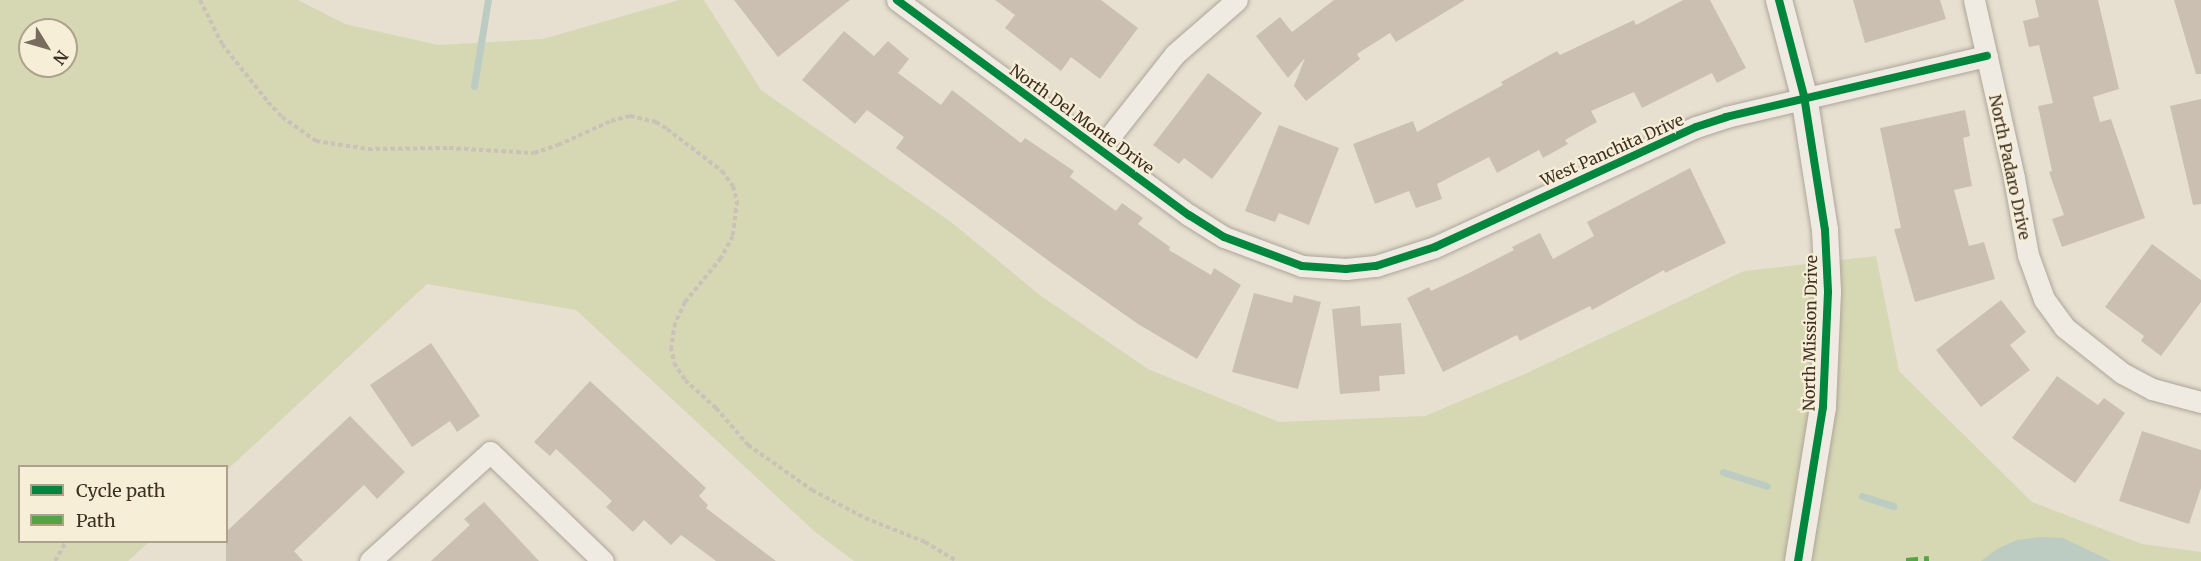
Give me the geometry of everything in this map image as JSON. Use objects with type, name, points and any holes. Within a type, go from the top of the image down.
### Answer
[{"type":"street","name":"North Del Monte Drive","points":[[897,0],[1189,215],[1224,237],[1257,251]]},
{"type":"street","points":[[1100,149],[1175,54],[1237,0]]},
{"type":"street","name":"North Mission Drive","points":[[1779,0],[1804,96],[1825,230],[1828,292],[1823,407],[1798,561]]},
{"type":"street","name":"North Padaro Drive","points":[[1974,0],[2028,255],[2044,299],[2064,327],[2122,373],[2152,389],[2201,402]]},
{"type":"street","name":"West Panchita Drive","points":[[1257,251],[1302,266],[1346,269],[1376,266],[1435,247],[1696,128],[1804,96],[1987,56]]},
{"type":"street","points":[[370,561],[490,452],[603,561]]},
{"type":"path","points":[[200,0],[222,44],[268,102],[282,117],[316,141],[368,149],[449,148],[534,153],[558,145],[611,121],[630,116],[651,120],[667,129],[722,171],[733,186],[736,201],[733,236],[721,258],[685,302],[675,323],[672,355],[674,363],[685,380],[716,408],[748,445],[812,490],[865,518],[925,542],[957,561]]},
{"type":"path","points":[[55,561],[65,543]]},
{"type":"green space","points":[[0,0],[298,0],[345,24],[438,45],[543,39],[679,0],[704,0],[761,90],[951,222],[1041,296],[1148,369],[1279,422],[1425,416],[1527,373],[1744,271],[1876,256],[1899,371],[2032,502],[2142,544],[2201,552],[2201,561],[854,561],[814,531],[576,310],[427,284],[228,469],[228,465],[18,465],[18,543],[148,543],[128,561],[0,561]]},
{"type":"shaded area","points":[[2040,537],[2063,538],[2111,561],[1981,561],[1997,549],[2017,540]]},
{"type":"building","points":[[734,0],[850,0],[778,57]]},
{"type":"building","points":[[995,0],[1101,0],[1138,28],[1100,79],[1071,57],[1061,71],[1005,28],[1015,15]]},
{"type":"building","points":[[1334,0],[1465,0],[1396,42],[1390,33],[1357,54],[1360,59],[1306,101],[1294,86],[1305,58],[1288,78],[1256,36],[1280,17],[1292,32]]},
{"type":"building","points":[[1683,0],[1710,0],[1746,68],[1717,83],[1712,73],[1642,108],[1634,92],[1591,111],[1597,122],[1565,140],[1568,144],[1543,158],[1539,150],[1497,173],[1489,157],[1437,184],[1442,199],[1416,208],[1409,191],[1375,204],[1353,144],[1413,121],[1417,132],[1503,85],[1501,82],[1557,51],[1560,55],[1634,20],[1636,25]]},
{"type":"building","points":[[1853,0],[1940,0],[1946,19],[1865,43]]},
{"type":"building","points":[[2035,0],[2098,0],[2119,89],[2093,97],[2100,122],[2111,119],[2145,218],[2062,247],[2052,219],[2064,215],[2049,172],[2052,171],[2038,106],[2053,103],[2039,45],[2029,47],[2023,21],[2039,17]]},
{"type":"building","points":[[2174,0],[2201,0],[2201,74],[2196,74]]},
{"type":"building","points":[[844,31],[874,56],[888,41],[909,59],[898,73],[941,105],[952,90],[1021,143],[1025,138],[1074,171],[1070,177],[1116,211],[1122,203],[1143,218],[1138,224],[1170,247],[1169,250],[1211,275],[1214,268],[1241,285],[1197,359],[1138,324],[896,148],[904,137],[867,110],[855,124],[802,80]]},
{"type":"building","points":[[1208,73],[1262,113],[1212,179],[1184,158],[1179,164],[1153,145]]},
{"type":"building","points":[[2201,99],[2201,204],[2193,205],[2170,106]]},
{"type":"building","points":[[1965,110],[1970,136],[1963,138],[1972,186],[1954,190],[1969,246],[1984,242],[1995,279],[1915,302],[1894,229],[1901,228],[1880,128]]},
{"type":"building","points":[[1279,125],[1339,148],[1309,225],[1279,213],[1275,222],[1245,211]]},
{"type":"building","points":[[1690,168],[1726,243],[1665,273],[1664,270],[1592,310],[1590,306],[1520,341],[1517,335],[1443,372],[1407,298],[1429,287],[1431,291],[1467,274],[1514,250],[1512,247],[1540,233],[1553,259],[1594,236],[1587,222]]},
{"type":"building","points":[[2152,244],[2201,280],[2201,302],[2161,356],[2141,341],[2144,336],[2105,307]]},
{"type":"building","points":[[1254,293],[1292,303],[1294,295],[1321,302],[1298,389],[1232,372]]},
{"type":"building","points":[[2001,300],[2026,332],[2010,345],[2030,370],[1981,407],[1936,350]]},
{"type":"building","points":[[1360,306],[1361,326],[1401,323],[1405,374],[1379,376],[1380,391],[1340,394],[1332,309]]},
{"type":"building","points":[[431,343],[480,416],[457,432],[450,421],[412,447],[370,385]]},
{"type":"building","points":[[2057,376],[2098,405],[2104,398],[2125,413],[2075,483],[2012,438]]},
{"type":"building","points":[[590,381],[706,488],[699,496],[708,505],[706,508],[776,561],[716,561],[681,535],[671,545],[644,520],[633,532],[606,507],[612,501],[556,449],[550,456],[534,442]]},
{"type":"building","points":[[350,416],[405,472],[377,499],[364,485],[294,551],[303,561],[226,561],[228,530]]},
{"type":"building","points":[[2142,431],[2201,450],[2201,488],[2189,524],[2119,501]]},
{"type":"building","points":[[484,502],[539,561],[431,561],[470,525],[464,519]]},
{"type":"waterway","points":[[474,86],[488,0]]},
{"type":"waterway","points":[[1723,472],[1767,486]]},
{"type":"waterway","points":[[1862,496],[1893,506]]},
{"type":"marked path","points":[[1906,561],[1929,559]]},
{"type":"cycle path","points":[[897,0],[1189,215],[1224,237],[1302,266],[1346,269],[1376,266],[1435,247],[1696,127],[1726,117],[1987,56]]},
{"type":"cycle path","points":[[1779,0],[1804,96],[1825,230],[1828,292],[1823,407],[1798,561]]}]
